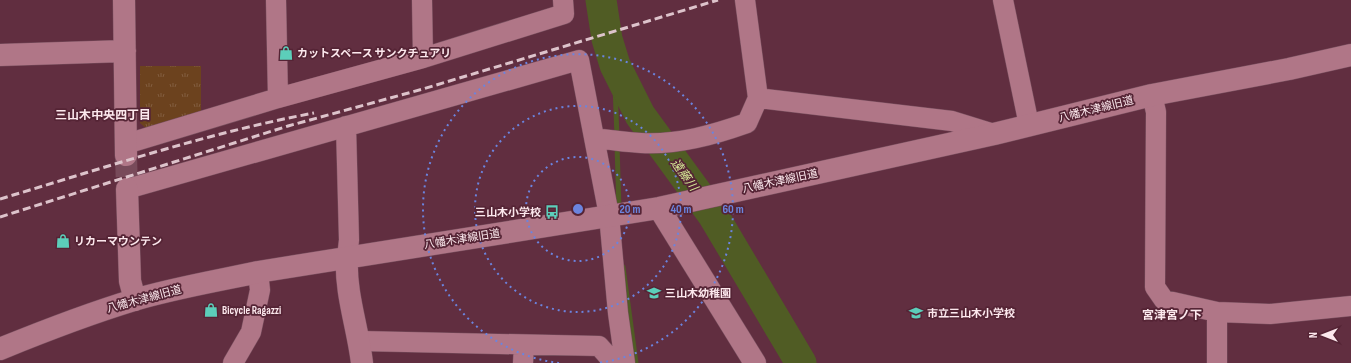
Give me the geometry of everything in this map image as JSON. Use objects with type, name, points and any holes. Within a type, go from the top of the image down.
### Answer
[{"type":"street","points":[[124,0],[126,150],[278,98],[423,58],[564,14],[563,0]]},
{"type":"street","points":[[276,0],[278,98]]},
{"type":"street","points":[[422,0],[423,58]]},
{"type":"street","points":[[594,138],[642,143],[677,142],[717,134],[747,123],[758,98],[746,0]]},
{"type":"street","points":[[1003,0],[1029,125]]},
{"type":"street","points":[[0,55],[125,51]]},
{"type":"street","name":"八幡木津線旧道","points":[[0,349],[80,318],[135,300],[258,272],[659,208],[994,134],[1152,95],[1289,69],[1351,55]]},
{"type":"street","points":[[135,300],[130,281],[127,189],[579,60],[610,215],[618,313],[625,363]]},
{"type":"street","points":[[1152,95],[1156,112],[1155,287],[1164,300],[1217,312],[1270,314],[1351,306]]},
{"type":"street","points":[[758,98],[952,121],[994,134]]},
{"type":"street","points":[[346,126],[349,240],[346,275],[360,341],[362,363]]},
{"type":"street","points":[[659,208],[755,363]]},
{"type":"street","points":[[233,363],[251,332],[260,290],[258,272]]},
{"type":"street","points":[[1217,312],[1217,363]]},
{"type":"street","points":[[360,341],[524,354],[599,346],[614,363]]},
{"type":"green space","points":[[140,66],[201,66],[201,115],[148,130],[140,123]]},
{"type":"waterway","name":"遠藤川","points":[[601,0],[607,39],[615,65],[640,115],[713,215],[801,363]]},
{"type":"waterway","points":[[614,60],[617,137]]},
{"type":"waterway","points":[[617,145],[619,209]]},
{"type":"waterway","points":[[623,267],[636,363]]},
{"type":"tunnel","points":[[126,155],[127,189]]},
{"type":"railway","points":[[0,217],[288,126],[423,89],[718,0]]},
{"type":"railway","points":[[0,199],[195,141],[274,121],[314,113]]},
{"type":"place","name":"カットスペース サンクチュアリ","points":[[286,53]]},
{"type":"place","name":"三山木小学校","points":[[552,212]]},
{"type":"place","name":"リカーマウンテン","points":[[63,241]]},
{"type":"place","name":"三山木幼稚園","points":[[654,293]]},
{"type":"place","name":"Bicycle Ragazzi","points":[[211,310]]},
{"type":"place","name":"市立三山木小学校","points":[[916,313]]},
{"type":"district","name":"三山木中央四丁目","points":[[103,115]]},
{"type":"district","name":"宮津宮ノ下","points":[[1172,315]]}]
